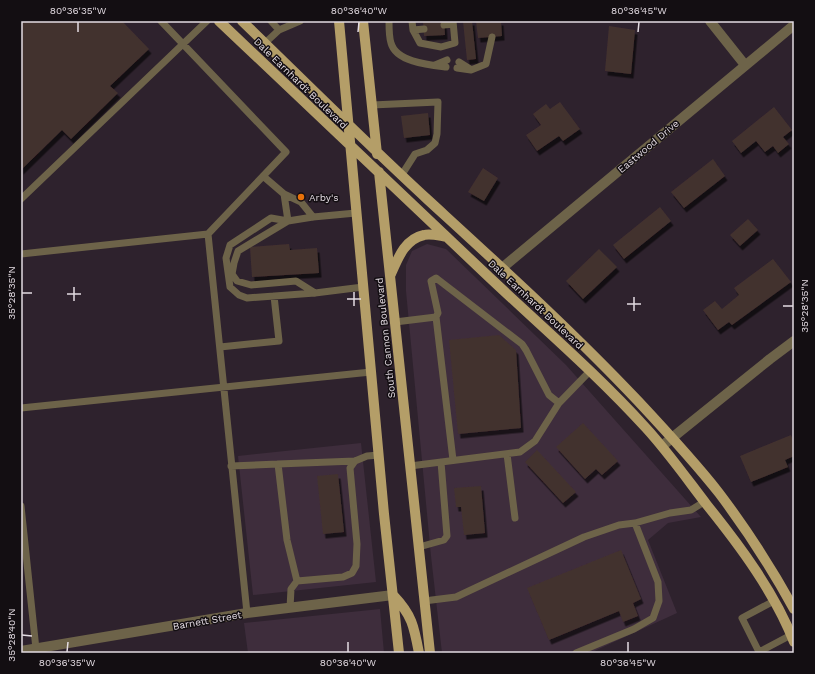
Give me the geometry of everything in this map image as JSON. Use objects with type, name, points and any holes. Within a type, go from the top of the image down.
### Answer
[{"type":"main road","name":"Dale Earnhardt Boulevard","points":[[219,21],[350,148],[590,371],[645,427],[662,446],[755,570],[774,601],[793,637]]},
{"type":"main road","name":"Dale Earnhardt Boulevard","points":[[242,21],[377,154],[502,268],[600,361],[672,437],[718,492],[749,535],[779,582],[794,609]]},
{"type":"main road","name":"South Cannon Boulevard","points":[[339,21],[371,372],[399,653]]},
{"type":"main road","name":"South Cannon Boulevard","points":[[363,21],[430,653]]},
{"type":"main road","points":[[390,276],[401,251],[413,238],[425,234],[446,236]]},
{"type":"main road","points":[[393,595],[410,616],[415,629],[419,653]]},
{"type":"street","points":[[710,21],[744,65]]},
{"type":"street","name":"Eastwood Drive","points":[[502,268],[744,65],[794,25]]},
{"type":"street","points":[[662,446],[770,358],[794,341]]},
{"type":"street","name":"Barnett Street","points":[[21,651],[247,613],[393,595]]},
{"type":"lane","points":[[21,254],[208,234],[286,152],[161,21]]},
{"type":"lane","points":[[21,199],[207,21]]},
{"type":"lane","points":[[271,21],[279,30]]},
{"type":"lane","points":[[265,43],[279,30],[300,21]]},
{"type":"lane","points":[[389,21],[391,44],[400,56],[424,64],[435,65],[446,63]]},
{"type":"lane","points":[[412,21],[413,30],[420,43],[441,47],[455,43],[453,23],[444,26]]},
{"type":"lane","points":[[413,30],[424,29]]},
{"type":"lane","points":[[458,65],[471,70],[486,64],[492,37]]},
{"type":"lane","points":[[372,105],[438,102],[437,134],[435,143],[427,150],[416,154],[401,176]]},
{"type":"lane","points":[[263,176],[284,194],[300,202],[313,217]]},
{"type":"lane","points":[[284,194],[288,221]]},
{"type":"lane","points":[[356,212],[288,221],[271,218],[230,245],[226,258],[230,286],[239,295],[247,298],[315,293],[363,287]]},
{"type":"lane","points":[[288,221],[238,251],[232,274],[237,281],[251,285],[296,280],[315,293]]},
{"type":"lane","points":[[208,234],[247,613]]},
{"type":"lane","points":[[453,460],[436,318],[438,313],[431,281],[436,278],[522,344],[549,395],[559,403]]},
{"type":"lane","points":[[220,347],[279,341],[274,296]]},
{"type":"lane","points":[[395,322],[436,318]]},
{"type":"lane","points":[[410,466],[520,452],[535,441],[559,403],[590,371]]},
{"type":"lane","points":[[21,408],[371,372]]},
{"type":"lane","points":[[507,454],[515,518]]},
{"type":"lane","points":[[231,466],[355,461],[367,456],[379,455]]},
{"type":"lane","points":[[290,608],[291,589],[297,581],[343,577],[352,573],[356,566],[357,544],[350,468],[355,461]]},
{"type":"lane","points":[[418,547],[444,540],[447,536],[441,462]]},
{"type":"lane","points":[[278,464],[286,540],[297,581]]},
{"type":"lane","points":[[424,602],[456,597],[584,538],[618,525],[635,523],[670,513],[691,510],[704,502]]},
{"type":"lane","points":[[21,506],[36,649]]},
{"type":"lane","points":[[576,653],[634,629],[653,618],[659,601],[658,582],[635,523]]},
{"type":"lane","points":[[774,601],[742,618],[759,652],[793,637]]},
{"type":"shaded area","points":[[427,244],[446,249],[566,365],[701,517],[668,523],[648,540],[677,613],[590,653],[442,653],[431,556],[406,291],[406,265],[412,251]]},
{"type":"shaded area","points":[[361,443],[376,582],[253,595],[238,456]]},
{"type":"shaded area","points":[[380,609],[384,653],[248,653],[244,623]]},
{"type":"building","points":[[21,21],[122,21],[149,49],[110,86],[118,93],[71,139],[62,130],[21,170]]},
{"type":"building","points":[[423,21],[444,21],[445,35],[424,36]]},
{"type":"building","points":[[463,21],[472,21],[476,59],[467,60]]},
{"type":"building","points":[[476,21],[501,21],[502,36],[478,38]]},
{"type":"building","points":[[609,26],[635,30],[631,74],[605,71]]},
{"type":"building","points":[[560,102],[580,129],[563,141],[559,136],[537,151],[526,135],[541,125],[533,114],[546,104],[550,109]]},
{"type":"building","points":[[774,107],[792,130],[783,137],[789,144],[778,153],[773,146],[765,152],[756,141],[741,153],[732,141]]},
{"type":"building","points":[[428,113],[430,135],[404,138],[401,116]]},
{"type":"building","points":[[713,159],[725,176],[684,208],[671,192]]},
{"type":"building","points":[[483,168],[498,178],[484,201],[468,192]]},
{"type":"building","points":[[660,207],[671,221],[624,259],[613,245]]},
{"type":"building","points":[[748,219],[758,230],[740,246],[730,235]]},
{"type":"building","points":[[289,244],[290,250],[317,248],[319,273],[252,277],[250,247]]},
{"type":"building","points":[[599,249],[617,267],[583,299],[566,281]]},
{"type":"building","points":[[773,259],[791,282],[732,325],[729,322],[718,330],[703,310],[715,301],[722,309],[739,295],[734,288]]},
{"type":"building","points":[[499,335],[516,350],[521,428],[458,434],[449,340]]},
{"type":"building","points":[[583,423],[618,461],[602,475],[596,469],[585,479],[556,447]]},
{"type":"building","points":[[791,435],[794,443],[794,456],[785,460],[788,467],[751,482],[740,456]]},
{"type":"building","points":[[537,450],[576,492],[563,503],[525,462]]},
{"type":"building","points":[[338,474],[344,532],[323,534],[317,476]]},
{"type":"building","points":[[481,486],[485,533],[464,535],[461,507],[456,507],[454,488]]},
{"type":"building","points":[[621,550],[641,599],[633,603],[638,616],[623,622],[619,611],[549,640],[527,588]]},
{"type":"place","name":"Arby's","points":[[301,197]]}]
